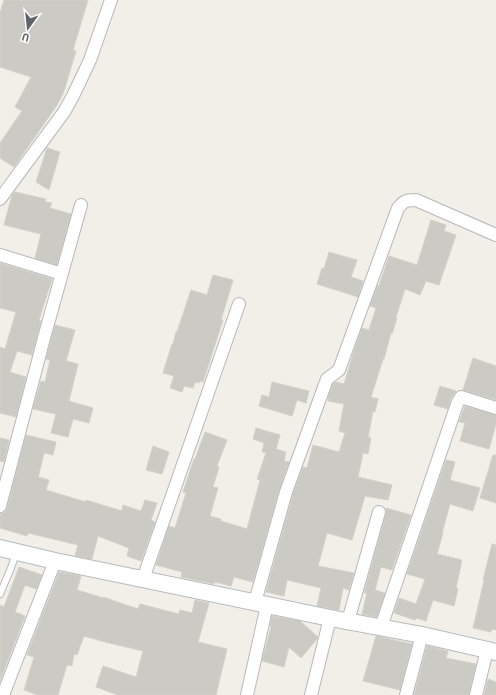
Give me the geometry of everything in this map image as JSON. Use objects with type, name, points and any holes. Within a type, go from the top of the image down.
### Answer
[{"type":"street","points":[[0,199],[64,112],[73,96],[90,60],[111,0]]},
{"type":"street","points":[[247,695],[261,604],[286,492],[327,379],[339,370],[398,208],[403,202],[416,200],[496,235]]},
{"type":"street","points":[[0,506],[81,205]]},
{"type":"street","points":[[0,255],[62,274]]},
{"type":"street","points":[[143,579],[239,304]]},
{"type":"street","points":[[380,627],[457,404],[461,397],[496,408]]},
{"type":"street","points":[[348,621],[379,512]]},
{"type":"street","points":[[0,548],[55,561],[330,618],[422,635],[492,651],[476,695]]},
{"type":"street","points":[[3,695],[55,561]]},
{"type":"street","points":[[310,695],[330,618]]},
{"type":"street","points":[[406,695],[422,635]]},
{"type":"lane","points":[[0,594],[11,568],[16,551]]},
{"type":"building","points":[[4,0],[88,0],[73,50],[76,51],[63,94],[14,167],[0,158],[0,143],[22,111],[15,107],[31,77],[0,67],[0,13]]},
{"type":"building","points":[[47,148],[60,152],[49,190],[36,182]]},
{"type":"building","points":[[15,192],[46,199],[45,202],[52,203],[50,208],[71,214],[57,265],[35,258],[41,234],[4,225],[12,195]]},
{"type":"building","points":[[431,220],[446,225],[444,231],[456,235],[439,285],[426,281],[420,295],[405,289],[371,397],[378,399],[375,412],[373,411],[368,438],[371,438],[368,454],[363,453],[358,477],[392,485],[388,500],[365,496],[352,540],[327,533],[318,566],[354,573],[349,590],[343,588],[339,610],[317,606],[321,588],[287,580],[284,596],[266,592],[293,494],[303,467],[307,468],[313,445],[339,452],[345,433],[339,431],[344,404],[328,401],[329,394],[333,384],[336,382],[344,384],[362,328],[369,330],[376,308],[370,306],[378,285],[379,286],[389,256],[417,265]]},
{"type":"building","points":[[329,252],[357,260],[351,277],[363,281],[358,297],[317,284],[322,268],[324,269]]},
{"type":"building","points":[[0,263],[52,279],[39,320],[41,321],[32,355],[17,351],[10,372],[26,377],[16,417],[0,413],[0,347],[5,349],[16,312],[0,308]]},
{"type":"building","points":[[213,275],[233,280],[221,320],[223,320],[203,382],[195,382],[193,388],[184,386],[182,392],[170,388],[174,376],[163,373],[191,290],[207,295]]},
{"type":"building","points":[[55,325],[75,330],[66,361],[78,364],[69,401],[93,408],[89,423],[73,419],[68,437],[51,433],[56,414],[33,409],[41,381],[45,382],[50,360],[46,359]]},
{"type":"building","points":[[473,358],[496,366],[496,400],[463,390]]},
{"type":"building","points":[[272,382],[309,391],[306,403],[297,400],[292,416],[259,406],[262,395],[269,397]]},
{"type":"building","points":[[440,386],[456,391],[450,400],[448,409],[434,405]]},
{"type":"building","points":[[465,406],[496,415],[496,424],[489,449],[460,441],[465,423],[459,422]]},
{"type":"building","points":[[256,428],[280,435],[276,449],[286,452],[284,461],[289,462],[279,490],[253,582],[234,577],[231,586],[215,582],[214,584],[181,577],[182,572],[156,565],[169,526],[175,528],[186,493],[183,492],[205,432],[227,440],[217,466],[219,467],[213,487],[218,488],[210,516],[247,529],[260,480],[257,479],[266,453],[262,452],[264,443],[253,439]]},
{"type":"building","points":[[26,435],[56,442],[53,455],[44,453],[38,477],[49,480],[46,490],[122,511],[123,505],[141,511],[145,500],[157,503],[151,520],[155,522],[141,561],[127,556],[129,548],[98,536],[92,559],[75,556],[78,545],[28,533],[27,536],[0,528],[1,513],[5,512],[7,508]]},
{"type":"building","points":[[0,438],[9,440],[4,462],[0,461]]},
{"type":"building","points":[[153,446],[169,452],[162,474],[146,470]]},
{"type":"building","points":[[493,455],[496,455],[496,503],[480,498]]},
{"type":"building","points":[[446,460],[455,462],[450,480],[480,488],[473,511],[450,504],[437,554],[462,560],[454,606],[433,600],[426,621],[416,618],[415,620],[394,613],[399,598],[416,604],[425,579],[407,574]]},
{"type":"building","points":[[386,508],[411,515],[392,570],[381,567],[375,590],[385,593],[377,617],[362,614],[367,593],[364,593],[386,514]]},
{"type":"building","points":[[492,544],[496,545],[496,630],[492,629],[491,632],[473,628]]},
{"type":"building","points":[[19,567],[42,575],[36,589],[25,585],[15,612],[25,616],[0,681],[0,605],[4,607]]},
{"type":"building","points":[[59,572],[81,576],[77,590],[138,609],[140,604],[179,614],[180,610],[192,613],[195,600],[209,603],[198,642],[227,649],[216,695],[118,695],[96,687],[103,666],[136,677],[143,651],[84,636],[77,655],[74,654],[72,666],[67,665],[58,695],[38,695],[24,690],[34,657],[27,655]]},
{"type":"building","points":[[272,616],[300,621],[318,637],[301,658],[289,647],[284,667],[262,661],[271,627]]},
{"type":"building","points":[[376,636],[412,644],[400,690],[363,681]]},
{"type":"building","points":[[427,646],[448,651],[446,658],[476,664],[469,695],[414,695]]},
{"type":"building","points":[[488,679],[496,682],[496,695],[484,695]]}]
